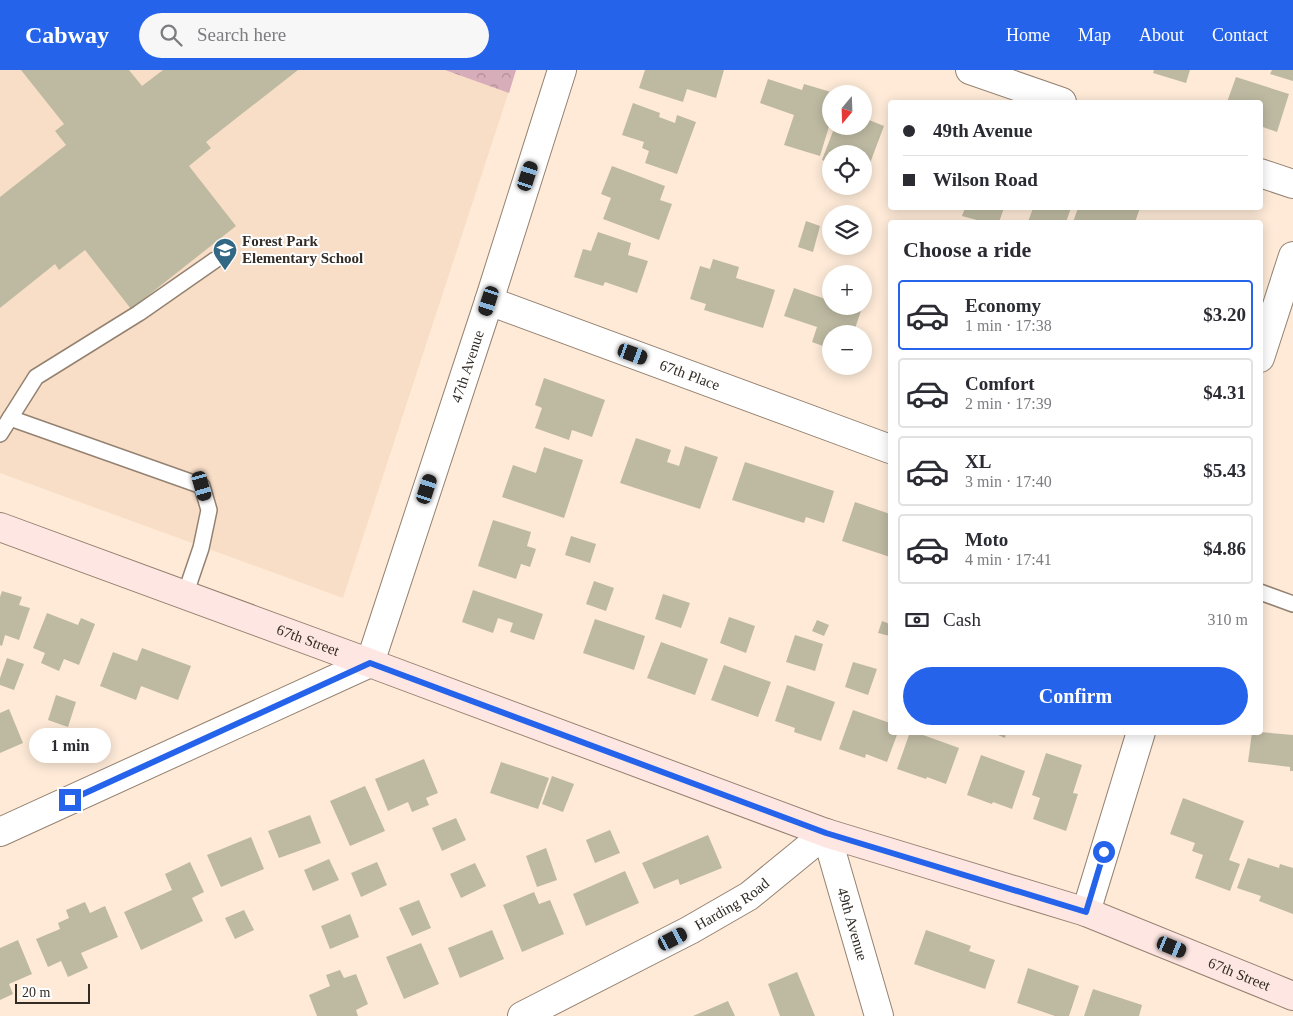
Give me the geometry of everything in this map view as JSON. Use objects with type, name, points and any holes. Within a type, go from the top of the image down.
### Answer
[{"type":"street","name":"47th Avenue","points":[[370,663],[489,301],[562,70]]},
{"type":"street","points":[[970,70],[1056,100]]},
{"type":"street","points":[[1263,174],[1293,184]]},
{"type":"street","points":[[1263,349],[1293,256]]},
{"type":"street","name":"67th Place","points":[[489,301],[888,448]]},
{"type":"street","name":"67th Street","points":[[0,527],[826,833],[1086,912],[1293,996]]},
{"type":"street","points":[[0,832],[370,663]]},
{"type":"street","points":[[1086,912],[1141,735]]},
{"type":"street","name":"Harding Road","points":[[522,1016],[690,930],[749,896],[826,833]]},
{"type":"street","name":"49th Avenue","points":[[826,833],[879,1016]]},
{"type":"lane","points":[[0,434],[36,377],[139,313],[215,260]]},
{"type":"lane","points":[[10,418],[202,486],[209,510],[201,548],[185,595]]},
{"type":"lane","points":[[1263,593],[1293,604]]},
{"type":"shaded area","name":"Forest Park Elementary School","points":[[0,70],[516,70],[343,598],[0,473]]},
{"type":"green space","points":[[445,70],[516,70],[509,93]]},
{"type":"building","name":"Forest Park Elementary School","points":[[21,70],[129,70],[142,86],[163,70],[298,70],[206,142],[211,148],[189,166],[236,226],[131,309],[85,250],[59,270],[55,264],[0,308],[0,197],[66,145],[55,131],[64,124]]},
{"type":"building","points":[[645,70],[724,70],[716,98],[687,89],[683,102],[639,88]]},
{"type":"building","points":[[1154,70],[1190,70],[1186,83],[1153,73]]},
{"type":"building","points":[[1272,70],[1293,70],[1293,81],[1270,74]]},
{"type":"building","points":[[1236,77],[1289,94],[1277,132],[1263,127],[1263,100],[1228,100]]},
{"type":"building","points":[[768,79],[802,90],[804,84],[822,89],[822,135],[826,135],[820,156],[784,145],[794,115],[760,103]]},
{"type":"building","points":[[633,103],[660,113],[659,117],[675,123],[677,115],[696,122],[677,174],[645,163],[649,151],[642,148],[644,142],[622,135]]},
{"type":"building","points":[[872,121],[884,126],[872,158],[872,145],[828,145],[832,135],[872,135]]},
{"type":"building","points":[[612,166],[665,186],[660,200],[672,204],[659,240],[603,219],[611,198],[601,194]]},
{"type":"building","points":[[964,210],[1003,210],[1000,220],[977,220],[962,216]]},
{"type":"building","points":[[1032,210],[1070,210],[1067,220],[1029,220]]},
{"type":"building","points":[[1077,210],[1139,210],[1136,220],[1074,220]]},
{"type":"building","points":[[806,221],[820,226],[813,252],[798,247]]},
{"type":"building","points":[[598,232],[631,243],[628,255],[648,261],[637,293],[605,282],[603,286],[574,277],[583,249],[591,251]]},
{"type":"building","points":[[713,259],[739,267],[736,278],[775,290],[763,328],[704,310],[706,304],[690,299],[700,266],[710,269]]},
{"type":"building","points":[[794,288],[822,298],[822,315],[860,315],[856,325],[822,325],[822,346],[812,342],[817,327],[784,316]]},
{"type":"building","points":[[544,378],[605,400],[592,437],[572,430],[569,440],[535,428],[542,408],[535,405]]},
{"type":"building","points":[[636,438],[671,450],[667,462],[679,466],[685,446],[718,457],[700,509],[620,483]]},
{"type":"building","points":[[544,447],[583,460],[564,518],[502,497],[513,465],[536,473]]},
{"type":"building","points":[[745,462],[834,491],[824,523],[806,517],[804,523],[732,500]]},
{"type":"building","points":[[855,502],[888,513],[888,556],[842,541]]},
{"type":"building","points":[[493,520],[531,532],[527,546],[536,549],[530,567],[521,564],[516,579],[478,566]]},
{"type":"building","points":[[571,536],[596,544],[590,563],[565,555]]},
{"type":"building","points":[[594,581],[614,588],[606,611],[586,604]]},
{"type":"building","points":[[473,590],[543,614],[534,640],[510,632],[513,623],[498,618],[493,633],[462,622]]},
{"type":"building","points":[[2,591],[22,597],[19,605],[30,608],[19,640],[5,635],[2,646],[0,645],[0,597]]},
{"type":"building","points":[[663,594],[690,603],[681,628],[655,619]]},
{"type":"building","points":[[47,613],[78,625],[81,618],[95,624],[79,665],[64,659],[59,671],[41,663],[45,653],[33,648]]},
{"type":"building","points":[[729,617],[755,626],[746,653],[720,643]]},
{"type":"building","points":[[595,619],[645,636],[634,670],[583,653]]},
{"type":"building","points":[[817,620],[829,625],[824,636],[812,631]]},
{"type":"building","points":[[882,621],[888,623],[888,636],[878,633]]},
{"type":"building","points":[[795,635],[823,644],[815,671],[786,662]]},
{"type":"building","points":[[661,642],[708,659],[695,695],[647,678]]},
{"type":"building","points":[[142,648],[191,666],[178,700],[141,686],[136,700],[100,686],[113,652],[137,661]]},
{"type":"building","points":[[7,658],[24,664],[14,690],[0,685],[0,678]]},
{"type":"building","points":[[853,662],[877,669],[868,695],[845,687]]},
{"type":"building","points":[[724,665],[771,682],[758,717],[711,700]]},
{"type":"building","points":[[787,685],[835,702],[821,741],[794,732],[795,728],[775,721]]},
{"type":"building","points":[[56,695],[76,702],[68,727],[48,720]]},
{"type":"building","points":[[9,709],[23,743],[0,753],[0,713]]},
{"type":"building","points":[[853,710],[888,722],[888,735],[897,735],[887,762],[866,754],[865,758],[839,749]]},
{"type":"building","points":[[1263,732],[1293,735],[1293,771],[1290,771],[1290,767],[1248,762],[1252,735],[1263,735]]},
{"type":"building","points":[[909,735],[923,735],[959,748],[946,784],[897,769]]},
{"type":"building","points":[[1046,753],[1082,765],[1073,793],[1078,794],[1066,831],[1033,819],[1040,798],[1032,795]]},
{"type":"building","points":[[981,755],[1025,771],[1012,809],[967,795]]},
{"type":"building","points":[[424,759],[438,793],[426,798],[429,805],[412,812],[408,802],[388,811],[375,779]]},
{"type":"building","points":[[501,762],[549,778],[538,809],[490,793]]},
{"type":"building","points":[[552,776],[574,784],[563,812],[542,804]]},
{"type":"building","points":[[365,786],[385,831],[350,846],[330,801]]},
{"type":"building","points":[[1183,798],[1244,821],[1229,860],[1240,864],[1230,891],[1195,878],[1203,855],[1192,851],[1195,843],[1170,834]]},
{"type":"building","points":[[310,815],[321,843],[279,858],[268,831]]},
{"type":"building","points":[[456,818],[466,840],[442,851],[432,828]]},
{"type":"building","points":[[610,830],[620,853],[595,863],[586,840]]},
{"type":"building","points":[[708,835],[722,868],[680,885],[678,879],[654,889],[642,863]]},
{"type":"building","points":[[251,837],[264,869],[221,887],[207,855]]},
{"type":"building","points":[[546,848],[557,880],[537,887],[526,856]]},
{"type":"building","points":[[1248,858],[1279,868],[1280,864],[1293,868],[1293,914],[1259,901],[1261,896],[1237,888]]},
{"type":"building","points":[[329,859],[339,880],[313,891],[304,870]]},
{"type":"building","points":[[190,862],[204,892],[192,898],[203,921],[141,950],[124,912],[172,890],[165,874]]},
{"type":"building","points":[[377,862],[387,885],[361,897],[351,873]]},
{"type":"building","points":[[475,863],[486,886],[461,898],[450,874]]},
{"type":"building","points":[[625,871],[639,903],[586,926],[573,894]]},
{"type":"building","points":[[534,892],[539,904],[550,900],[564,934],[522,952],[503,905]]},
{"type":"building","points":[[419,900],[431,928],[412,936],[399,908]]},
{"type":"building","points":[[85,902],[90,913],[105,906],[118,937],[81,953],[88,968],[68,977],[61,961],[48,967],[36,939],[60,929],[58,923],[69,918],[66,910]]},
{"type":"building","points":[[244,910],[254,930],[235,939],[225,918]]},
{"type":"building","points":[[350,914],[359,937],[330,949],[321,926]]},
{"type":"building","points":[[492,930],[504,959],[460,978],[448,948]]},
{"type":"building","points":[[926,930],[971,946],[969,951],[995,960],[985,989],[914,964]]},
{"type":"building","points":[[18,940],[32,974],[9,984],[13,994],[0,1000],[0,948]]},
{"type":"building","points":[[421,943],[439,984],[404,999],[386,957]]},
{"type":"building","points":[[1028,968],[1079,986],[1069,1016],[1055,1016],[1017,1003]]},
{"type":"building","points":[[340,970],[344,978],[356,974],[368,1004],[356,1010],[358,1016],[317,1016],[309,995],[330,986],[326,975]]},
{"type":"building","points":[[797,972],[815,1016],[780,1016],[768,984]]},
{"type":"building","points":[[1093,989],[1142,1005],[1139,1016],[1084,1016]]},
{"type":"building","points":[[728,1001],[735,1016],[693,1016]]},
{"type":"place","name":"Forest Park Elementary School","points":[[225,271]]},
{"type":"route","points":[[70,800],[370,663],[826,833],[1086,912],[1104,852]]}]
